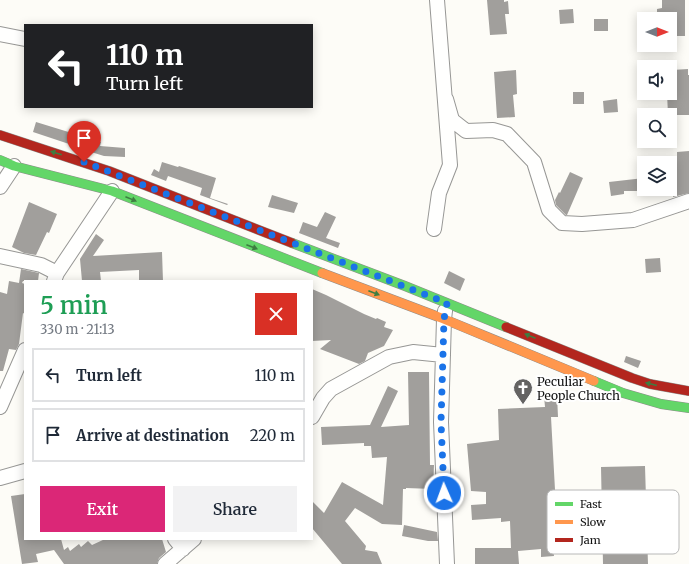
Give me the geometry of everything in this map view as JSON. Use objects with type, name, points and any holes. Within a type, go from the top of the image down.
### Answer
[{"type":"street","points":[[434,229],[439,193],[450,165],[437,0]]},
{"type":"street","points":[[0,34],[24,39]]},
{"type":"street","points":[[446,99],[452,120],[466,131],[493,130],[507,134],[534,162],[549,210],[562,223],[582,224],[633,220],[689,201]]},
{"type":"street","points":[[0,135],[110,171],[447,303],[632,378],[650,384],[689,392]]},
{"type":"street","points":[[0,160],[14,166],[112,191],[246,244],[444,319],[623,393],[661,404],[689,408]]},
{"type":"street","points":[[0,187],[14,166]]},
{"type":"street","points":[[0,256],[41,265],[56,277],[112,191]]},
{"type":"street","points":[[447,303],[444,319],[441,422],[447,564]]},
{"type":"street","points":[[0,407],[24,352]]},
{"type":"street","points":[[313,415],[323,398],[331,389],[389,358],[413,352],[443,355]]},
{"type":"street","points":[[0,478],[24,471]]},
{"type":"street","points":[[165,564],[179,544],[191,540]]},
{"type":"building","points":[[487,0],[508,1],[509,14],[505,14],[507,34],[490,35]]},
{"type":"building","points":[[662,0],[685,0],[685,36],[677,36],[677,12],[657,12],[657,9],[662,8]]},
{"type":"building","points":[[573,9],[574,23],[560,24],[559,10]]},
{"type":"building","points":[[594,19],[608,19],[608,31],[594,31]]},
{"type":"building","points":[[688,69],[689,115],[677,115],[677,108],[668,108],[667,100],[677,100],[677,70]]},
{"type":"building","points":[[516,70],[517,94],[513,95],[515,117],[497,118],[494,72]]},
{"type":"building","points":[[573,92],[584,92],[584,104],[573,104]]},
{"type":"building","points":[[617,99],[618,112],[604,113],[603,101]]},
{"type":"building","points":[[36,122],[101,142],[100,146],[125,148],[125,157],[104,156],[33,132]]},
{"type":"building","points":[[689,151],[689,193],[677,196],[677,156],[677,152]]},
{"type":"building","points":[[162,162],[216,178],[210,198],[228,204],[227,205],[200,195],[202,188],[168,176],[166,181],[151,175],[154,169],[159,172]]},
{"type":"building","points":[[570,172],[583,178],[566,215],[556,205],[555,200]]},
{"type":"building","points":[[637,179],[637,191],[624,191],[624,194],[611,196],[609,182]]},
{"type":"building","points":[[272,195],[298,203],[294,213],[268,207]]},
{"type":"building","points":[[29,202],[57,214],[49,233],[47,232],[36,255],[24,253],[12,247]]},
{"type":"building","points":[[325,212],[336,217],[326,238],[340,243],[338,248],[299,233],[303,222],[317,227]]},
{"type":"building","points":[[96,234],[104,240],[93,256],[162,252],[163,280],[139,280],[139,270],[100,272],[101,280],[82,280],[80,259]]},
{"type":"building","points":[[660,258],[661,272],[646,273],[645,259]]},
{"type":"building","points":[[21,269],[39,273],[38,280],[24,280],[22,283],[24,284],[24,314],[19,344],[16,350],[9,349],[3,371],[0,371],[0,292],[7,294],[9,281],[19,283]]},
{"type":"building","points":[[449,271],[465,279],[460,291],[444,283]]},
{"type":"building","points":[[313,289],[364,314],[386,322],[384,327],[393,330],[384,346],[368,353],[365,361],[359,364],[320,349],[331,340],[313,341]]},
{"type":"building","points":[[626,356],[641,361],[638,368],[624,362]]},
{"type":"building","points":[[408,372],[429,372],[430,465],[434,465],[433,489],[403,489],[402,525],[382,524],[355,508],[345,521],[366,546],[365,550],[377,552],[382,564],[342,564],[313,529],[313,502],[324,513],[342,482],[383,505],[387,457],[372,458],[371,446],[364,446],[364,443],[322,445],[321,427],[370,425],[388,386],[398,391],[381,427],[409,425]]},
{"type":"building","points":[[557,395],[558,417],[551,417],[555,490],[547,490],[547,554],[554,554],[554,556],[541,557],[541,549],[518,551],[519,564],[475,564],[475,548],[511,548],[510,521],[501,522],[501,518],[472,520],[471,505],[486,504],[486,492],[471,491],[467,444],[499,440],[498,409],[545,407],[544,396]]},
{"type":"building","points":[[645,466],[646,490],[601,490],[601,467]]},
{"type":"building","points":[[24,494],[24,540],[61,540],[64,550],[68,547],[70,551],[79,544],[81,547],[88,541],[92,545],[103,540],[162,540],[166,552],[159,558],[157,564],[64,564],[54,550],[36,554],[38,562],[22,564],[11,496]]},
{"type":"building","points":[[404,525],[437,532],[438,541],[428,541],[402,536]]},
{"type":"building","points":[[603,554],[648,554],[648,564],[603,564]]},
{"type":"traffic: fast","points":[[0,160],[14,166],[112,191],[322,273]]},
{"type":"traffic: fast","points":[[292,243],[405,286],[506,327]]},
{"type":"traffic: fast","points":[[594,381],[623,393],[661,404],[689,408]]},
{"type":"traffic: slow","points":[[322,273],[444,319],[594,381]]},
{"type":"traffic: jam","points":[[0,135],[109,171],[292,243]]},
{"type":"traffic: jam","points":[[506,327],[632,378],[650,384],[689,391]]},
{"type":"place","name":"Peculiar People Church","points":[[523,405]]},
{"type":"route","points":[[84,162],[447,303],[444,319],[441,422],[444,493]]}]
